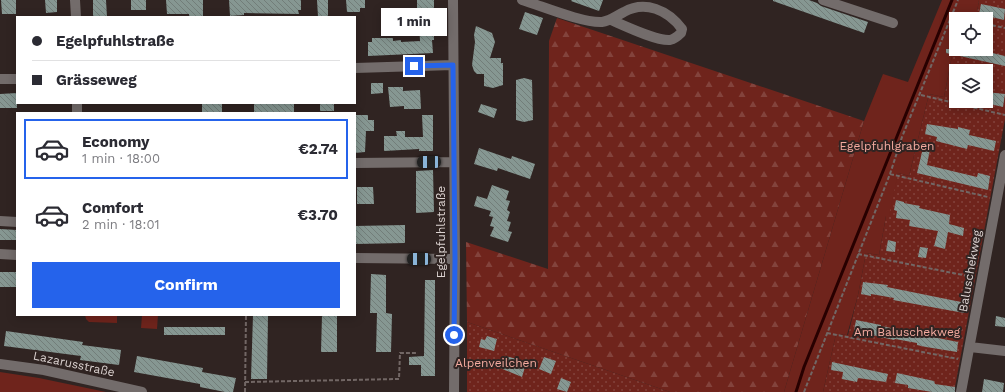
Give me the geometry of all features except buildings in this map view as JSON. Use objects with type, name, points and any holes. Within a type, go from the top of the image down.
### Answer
[{"type":"street","points":[[75,0],[76,16]]},
{"type":"street","name":"Egelpfuhlstraße","points":[[453,0],[455,259],[454,392]]},
{"type":"street","points":[[522,0],[586,20],[602,22],[610,20],[638,6],[648,7],[664,12],[672,17],[682,29],[681,34],[672,40],[649,35],[610,20]]},
{"type":"street","points":[[823,0],[893,23]]},
{"type":"street","points":[[356,68],[453,65]]},
{"type":"street","points":[[0,80],[16,79]]},
{"type":"street","name":"Baluschekweg","points":[[961,392],[997,199],[1002,185],[1005,155]]},
{"type":"street","points":[[356,163],[454,162]]},
{"type":"street","points":[[0,222],[16,222]]},
{"type":"street","points":[[0,254],[16,255]]},
{"type":"street","points":[[356,258],[455,259]]},
{"type":"street","points":[[970,347],[1005,351]]},
{"type":"street","name":"Lazarusstraße","points":[[0,364],[44,370],[142,392]]},
{"type":"path","points":[[954,12],[958,0]]},
{"type":"path","points":[[804,392],[857,254],[890,174],[902,137],[949,24]]},
{"type":"path","points":[[993,25],[1005,28]]},
{"type":"path","points":[[921,94],[1005,115]]},
{"type":"path","points":[[890,174],[997,199]]},
{"type":"path","points":[[857,254],[982,279]]},
{"type":"path","points":[[245,392],[246,316]]},
{"type":"path","points":[[827,334],[967,361]]},
{"type":"path","points":[[245,382],[399,378],[400,353],[418,353]]},
{"type":"green space","name":"Egelpfuhlgraben","points":[[942,0],[979,0],[977,12],[949,12],[949,56],[952,56],[950,64],[949,64],[944,97],[929,94],[909,176],[898,173],[889,216],[886,216],[879,255],[866,253],[858,295],[847,335],[836,334],[823,392],[784,392],[864,121],[883,74],[908,82]]},
{"type":"green space","name":"Am Baluschekweg","points":[[979,0],[1005,0],[1005,119],[954,392],[823,392],[836,334],[848,335],[866,253],[879,255],[886,216],[898,173],[909,176],[929,94],[944,97],[949,71],[949,108],[993,108],[993,64],[950,64],[952,56],[993,56],[993,12],[977,12]]},
{"type":"green space","points":[[557,18],[864,121],[784,392],[670,392],[467,322],[466,242],[548,269],[549,41]]},
{"type":"green space","points":[[85,316],[117,316],[117,323],[89,322]]},
{"type":"green space","points":[[142,316],[158,316],[157,329],[141,328]]},
{"type":"green space","name":"Alpenveilchen","points":[[467,322],[670,392],[467,392]]},
{"type":"green space","points":[[0,372],[39,378],[106,392],[0,392]]},
{"type":"waterway","name":"Egelpfuhlgraben","points":[[796,392],[804,367],[952,0]]},
{"type":"route","points":[[414,66],[453,65],[455,259],[454,335]]}]
